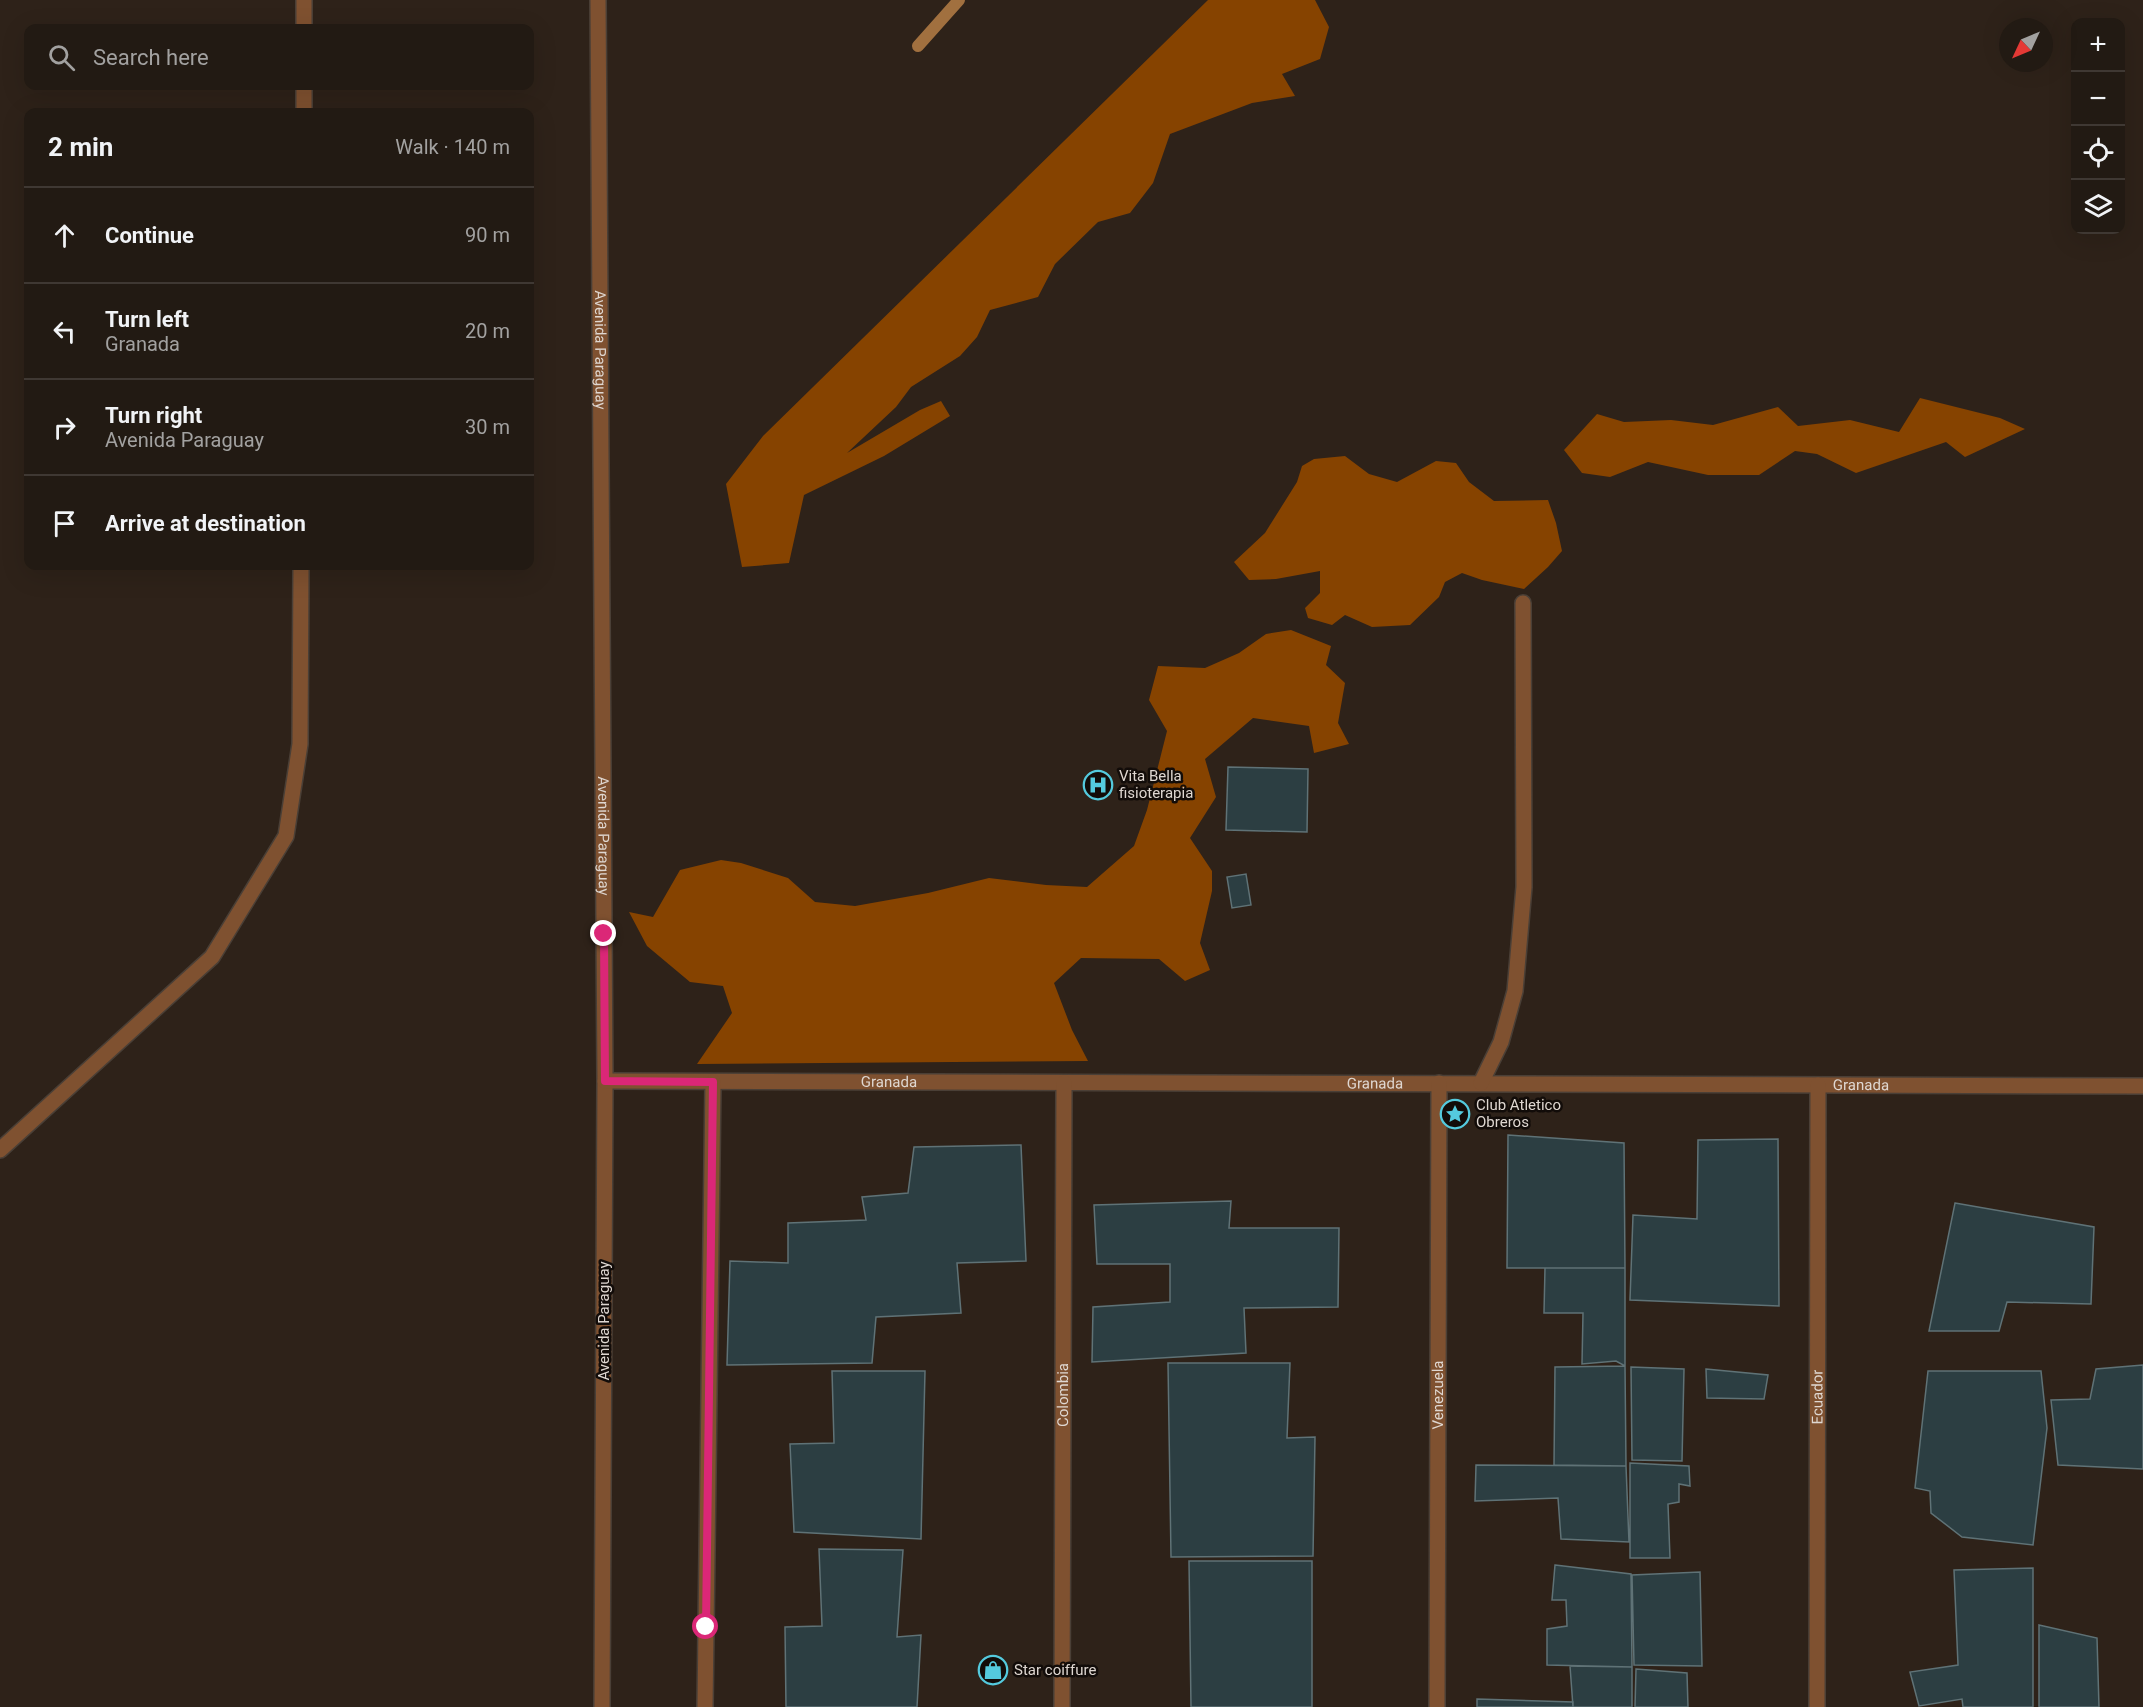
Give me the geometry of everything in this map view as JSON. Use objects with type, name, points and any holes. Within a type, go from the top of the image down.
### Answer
[{"type":"street","points":[[304,0],[304,24]]},
{"type":"street","name":"Avenida Paraguay","points":[[598,0],[605,1081],[602,1707]]},
{"type":"street","points":[[304,90],[304,108]]},
{"type":"street","points":[[0,1150],[212,957],[286,836],[300,744],[301,570]]},
{"type":"street","points":[[1481,1083],[1501,1042],[1515,991],[1524,887],[1523,603]]},
{"type":"street","name":"Granada","points":[[605,1081],[2143,1086]]},
{"type":"street","points":[[705,1707],[713,1082]]},
{"type":"street","name":"Colombia","points":[[1062,1707],[1064,1083]]},
{"type":"street","name":"Venezuela","points":[[1437,1707],[1439,1083]]},
{"type":"street","name":"Ecuador","points":[[1817,1707],[1818,1085]]},
{"type":"shaded area","points":[[1208,0],[1315,0],[1329,27],[1320,59],[1282,74],[1295,96],[1252,103],[1170,134],[1153,183],[1130,213],[1098,222],[1055,264],[1038,297],[990,310],[977,337],[960,356],[911,387],[896,407],[847,453],[920,410],[941,401],[950,416],[884,456],[804,495],[789,563],[742,567],[726,484],[763,436]]},
{"type":"shaded area","points":[[1920,398],[2000,418],[2025,429],[1965,457],[1946,442],[1856,473],[1817,454],[1795,451],[1759,475],[1708,475],[1648,462],[1610,477],[1582,473],[1564,450],[1597,414],[1624,422],[1671,420],[1713,425],[1778,407],[1798,426],[1850,420],[1899,432]]},
{"type":"shaded area","points":[[1345,456],[1369,474],[1397,482],[1436,461],[1456,463],[1469,482],[1494,501],[1548,500],[1562,551],[1524,589],[1462,573],[1445,582],[1439,597],[1410,625],[1372,627],[1345,615],[1332,625],[1308,618],[1305,608],[1320,593],[1320,571],[1276,579],[1249,580],[1234,562],[1265,533],[1297,482],[1302,466],[1314,459]]},
{"type":"shaded area","points":[[1291,630],[1331,646],[1326,665],[1345,683],[1338,723],[1349,744],[1314,753],[1309,726],[1253,718],[1205,759],[1216,797],[1190,838],[1212,871],[1212,891],[1200,943],[1210,970],[1185,981],[1159,959],[1081,958],[1054,983],[1072,1030],[1088,1061],[697,1064],[732,1013],[723,986],[690,982],[647,946],[629,912],[653,917],[680,870],[721,860],[741,863],[788,878],[815,902],[855,906],[928,893],[989,878],[1087,887],[1134,846],[1147,810],[1167,731],[1149,700],[1158,666],[1205,668],[1239,653],[1266,634]]},
{"type":"building","points":[[1228,767],[1308,769],[1307,832],[1226,830]]},
{"type":"building","points":[[1246,874],[1251,905],[1232,908],[1227,877]]},
{"type":"building","points":[[1508,1135],[1624,1143],[1625,1268],[1507,1268]]},
{"type":"building","points":[[1778,1139],[1779,1306],[1630,1300],[1633,1215],[1697,1219],[1698,1140]]},
{"type":"building","points":[[1021,1145],[1026,1261],[957,1263],[961,1313],[876,1317],[872,1363],[727,1365],[730,1261],[788,1263],[788,1223],[866,1220],[862,1197],[908,1193],[914,1147]]},
{"type":"building","points":[[1231,1201],[1229,1228],[1339,1228],[1338,1307],[1244,1308],[1246,1353],[1092,1362],[1093,1307],[1170,1302],[1170,1264],[1097,1264],[1094,1205]]},
{"type":"building","points":[[1955,1203],[2094,1227],[2091,1304],[2007,1302],[1999,1331],[1929,1331]]},
{"type":"building","points":[[1545,1268],[1625,1268],[1625,1366],[1616,1361],[1582,1364],[1583,1313],[1544,1313]]},
{"type":"building","points":[[1168,1363],[1290,1363],[1287,1438],[1315,1437],[1313,1556],[1171,1557]]},
{"type":"building","points":[[2143,1365],[2143,1469],[2058,1465],[2051,1400],[2090,1399],[2096,1369]]},
{"type":"building","points":[[1625,1366],[1626,1466],[1554,1465],[1555,1367]]},
{"type":"building","points":[[1631,1367],[1684,1369],[1682,1461],[1632,1460]]},
{"type":"building","points":[[1706,1369],[1768,1375],[1764,1399],[1707,1398]]},
{"type":"building","points":[[832,1371],[925,1371],[921,1539],[794,1532],[790,1444],[834,1443]]},
{"type":"building","points":[[1928,1371],[2041,1371],[2047,1428],[2033,1545],[1962,1537],[1931,1513],[1930,1491],[1915,1488]]},
{"type":"building","points":[[1630,1463],[1689,1466],[1690,1486],[1679,1484],[1679,1502],[1668,1504],[1670,1558],[1630,1558]]},
{"type":"building","points":[[1476,1465],[1626,1466],[1629,1542],[1561,1539],[1558,1498],[1475,1501]]},
{"type":"building","points":[[819,1549],[903,1550],[897,1637],[921,1635],[917,1707],[786,1707],[785,1627],[822,1626]]},
{"type":"building","points":[[1189,1561],[1312,1561],[1312,1707],[1191,1707]]},
{"type":"building","points":[[1555,1565],[1631,1574],[1632,1667],[1547,1665],[1547,1629],[1567,1626],[1566,1600],[1552,1600]]},
{"type":"building","points":[[2033,1568],[2033,1707],[1963,1707],[1962,1699],[1919,1706],[1910,1672],[1958,1665],[1954,1570]]},
{"type":"building","points":[[1700,1572],[1702,1666],[1634,1665],[1632,1575]]},
{"type":"building","points":[[2039,1625],[2097,1638],[2099,1707],[2039,1707]]},
{"type":"building","points":[[1570,1666],[1632,1667],[1632,1707],[1573,1707]]},
{"type":"building","points":[[1636,1669],[1687,1673],[1688,1707],[1635,1707]]},
{"type":"building","points":[[1477,1699],[1573,1702],[1573,1707],[1477,1707]]},
{"type":"waterway","points":[[918,46],[959,0]]},
{"type":"place","name":"Vita Bella fisioterapia","points":[[1098,785]]},
{"type":"place","name":"Club Atletico Obreros","points":[[1455,1114]]},
{"type":"place","name":"Star coiffure","points":[[993,1670]]},
{"type":"route","points":[[604,934],[605,1081],[713,1082],[706,1627]]}]
